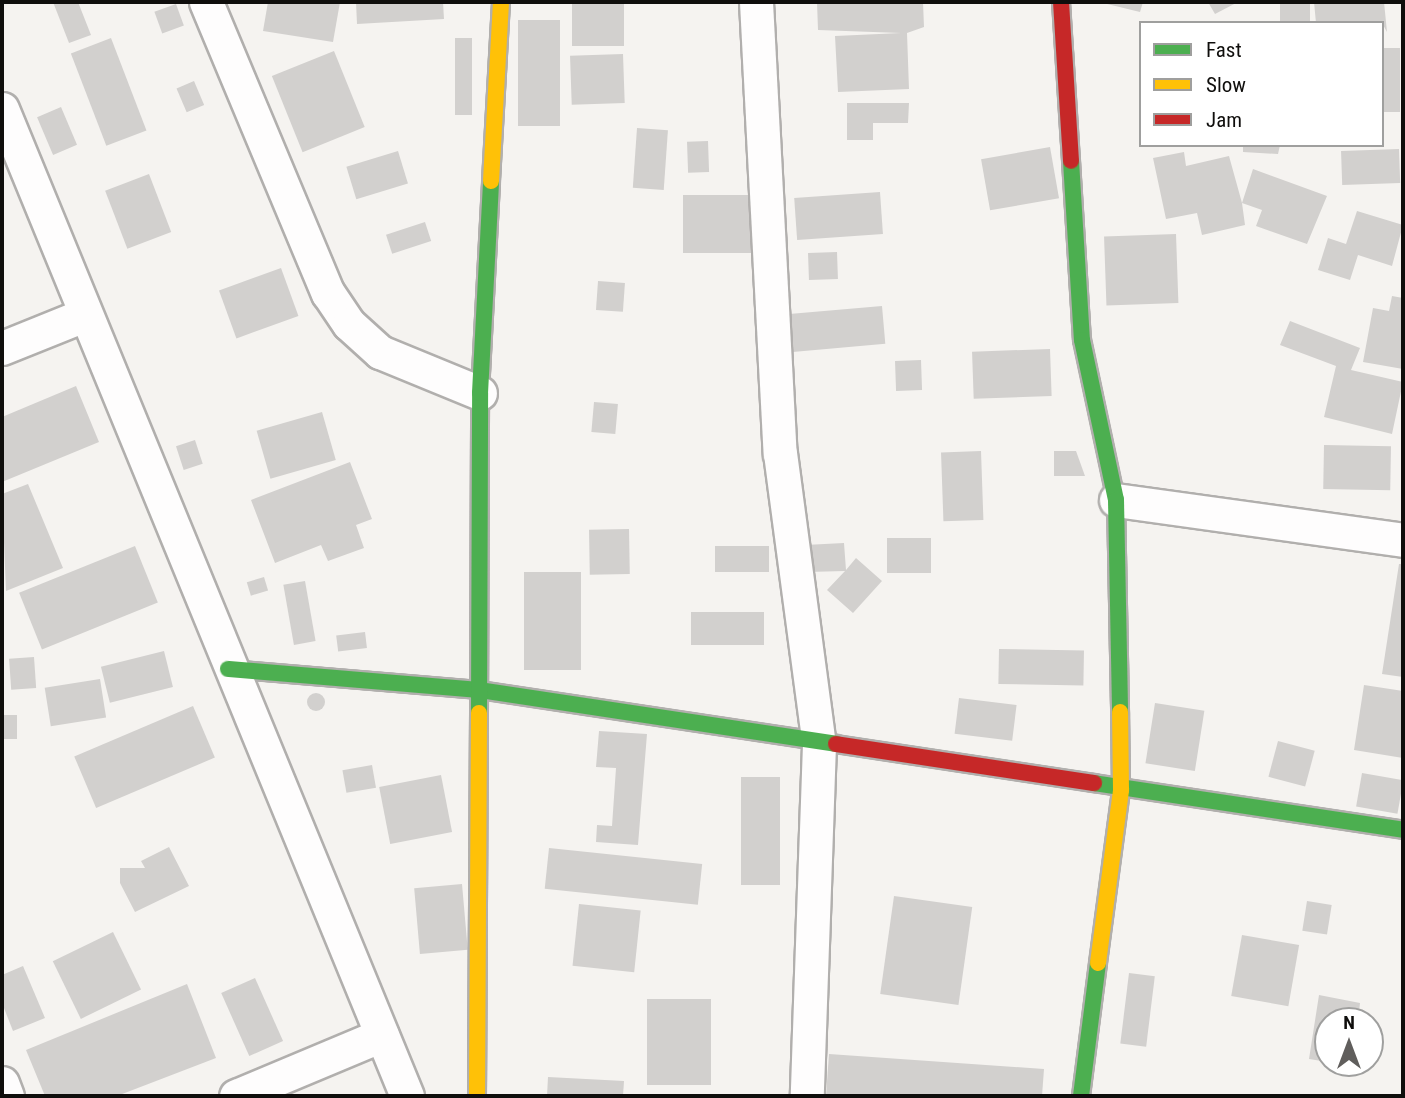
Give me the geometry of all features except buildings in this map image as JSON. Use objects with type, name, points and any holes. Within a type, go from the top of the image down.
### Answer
[{"type":"street","points":[[206,2],[328,293],[349,324],[380,352],[480,393]]},
{"type":"street","points":[[477,1096],[480,393],[501,2]]},
{"type":"street","points":[[756,2],[780,453],[819,744],[807,1096]]},
{"type":"street","points":[[1061,2],[1082,340],[1116,500],[1121,790],[1081,1096]]},
{"type":"street","points":[[2,109],[228,669],[407,1096]]},
{"type":"street","points":[[2,348],[84,315]]},
{"type":"street","points":[[1116,500],[1403,540]]},
{"type":"street","points":[[228,669],[480,690],[1121,790],[1403,830]]},
{"type":"street","points":[[236,1096],[382,1035]]},
{"type":"street","points":[[2,1083],[6,1096]]},
{"type":"traffic: fast","points":[[1071,161],[1082,340],[1116,500],[1120,712]]},
{"type":"traffic: fast","points":[[479,713],[480,393],[491,181]]},
{"type":"traffic: fast","points":[[228,669],[480,690],[836,744]]},
{"type":"traffic: fast","points":[[1094,783],[1403,830]]},
{"type":"traffic: fast","points":[[1081,1096],[1098,963]]},
{"type":"traffic: slow","points":[[491,181],[501,2]]},
{"type":"traffic: slow","points":[[1098,963],[1121,790],[1120,712]]},
{"type":"traffic: slow","points":[[477,1096],[479,713]]},
{"type":"traffic: jam","points":[[1061,2],[1071,161]]},
{"type":"traffic: jam","points":[[836,744],[1094,783]]}]
